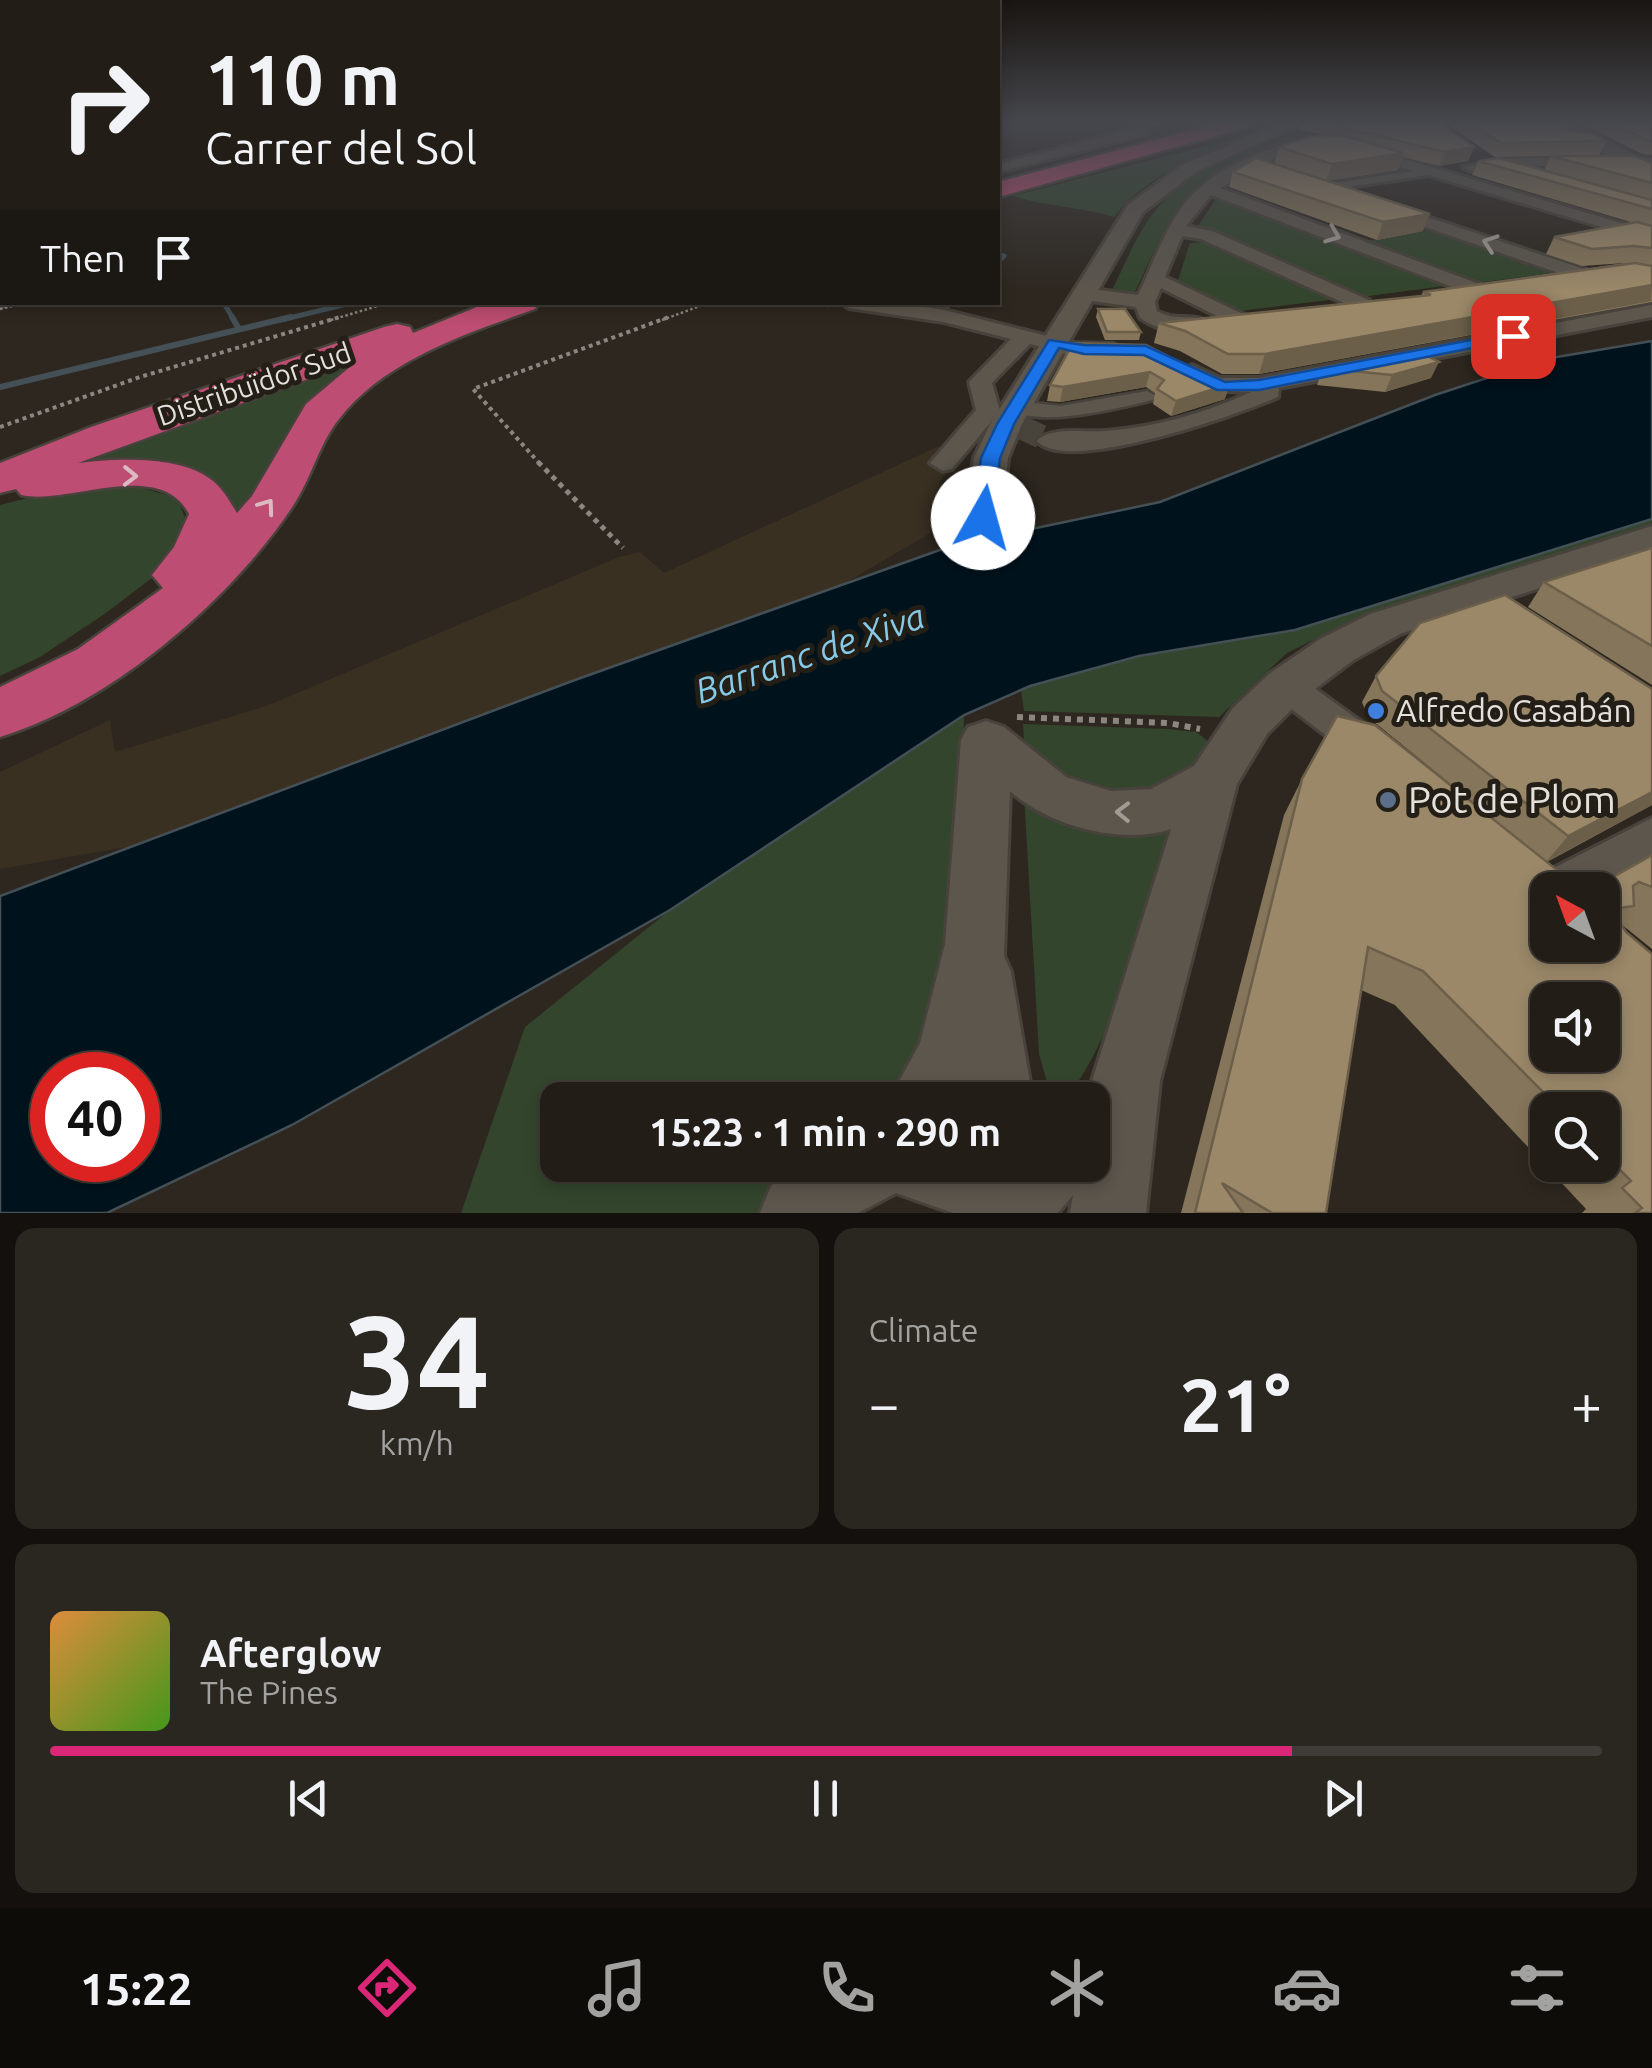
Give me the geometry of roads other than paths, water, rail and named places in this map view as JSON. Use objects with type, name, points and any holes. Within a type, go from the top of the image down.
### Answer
[{"type":"highway","points":[[1000,189],[1030,180]]},
{"type":"highway","points":[[0,453],[178,388],[444,305]]},
{"type":"highway","name":"Distribuïdor Sud","points":[[0,479],[106,436],[342,352],[503,305]]},
{"type":"highway","points":[[0,714],[99,662],[205,582],[272,502],[321,413],[373,367],[455,326],[514,305]]},
{"type":"highway","points":[[0,495],[46,483],[105,476],[151,476],[181,481],[202,495],[213,514],[208,534],[192,562],[154,600],[82,648],[0,693]]},
{"type":"street","points":[[942,463],[988,411],[980,382],[1040,339],[1084,294],[1134,209],[1169,180]]},
{"type":"street","points":[[1155,282],[1170,284],[1248,319],[1179,327],[1155,321],[1147,314],[1145,302],[1193,203],[1227,180]]},
{"type":"street","points":[[1360,180],[1368,182]]},
{"type":"street","points":[[1384,180],[1320,186],[1583,275]]},
{"type":"street","points":[[1460,180],[1649,234]]},
{"type":"street","points":[[1209,190],[1231,195],[1476,290]]},
{"type":"street","points":[[1179,230],[1206,235],[1370,303],[1324,309]]},
{"type":"street","points":[[1531,282],[1610,273]]},
{"type":"street","points":[[1439,294],[1501,286]]},
{"type":"street","points":[[1084,294],[1145,302]]},
{"type":"street","points":[[868,305],[944,316],[1084,350],[1130,350]]},
{"type":"street","points":[[1170,358],[1223,386],[1259,385],[1652,312]]},
{"type":"street","points":[[1405,356],[1436,356],[1652,326]]},
{"type":"street","points":[[983,518],[990,458],[1015,407],[1040,339]]},
{"type":"street","points":[[1050,441],[1092,442],[1160,433],[1226,411],[1295,376]]},
{"type":"street","points":[[1015,407],[1060,412],[1147,396]]},
{"type":"street","points":[[935,1082],[950,1057],[976,944],[996,728],[1048,793],[1111,813],[1159,811],[1286,686],[1336,650],[1384,624],[1494,604],[1652,538]]},
{"type":"street","points":[[1286,686],[1345,727],[1403,776]]},
{"type":"street","points":[[1110,1098],[1212,757]]},
{"type":"street","points":[[1578,872],[1652,836]]},
{"type":"street","points":[[976,944],[995,1082]]},
{"type":"street","points":[[798,1213],[838,1182]]},
{"type":"street","points":[[979,1182],[1017,1192]]},
{"type":"street","points":[[1108,1182],[1108,1213]]},
{"type":"water","name":"Barranc de Xiva","points":[[1652,341],[1652,519],[1295,630],[1139,656],[1030,686],[964,715],[670,910],[292,1125],[107,1213],[0,1213],[0,896],[575,680],[951,546],[1160,502],[1435,395],[1545,359]]},
{"type":"waterway","points":[[1000,255],[1004,256],[1000,260]]},
{"type":"waterway","points":[[0,307],[8,305]]},
{"type":"waterway","points":[[225,305],[234,320]]},
{"type":"waterway","points":[[281,320],[343,305]]},
{"type":"waterway","points":[[920,305],[931,311]]},
{"type":"waterway","points":[[940,313],[949,305]]},
{"type":"waterway","points":[[232,317],[239,329]]},
{"type":"waterway","points":[[0,387],[291,317]]},
{"type":"tunnel","points":[[988,411],[1050,441]]},
{"type":"place","name":"Alfredo Casabán","points":[[1376,711]]},
{"type":"place","name":"Pot de Plom","points":[[1388,800]]}]
